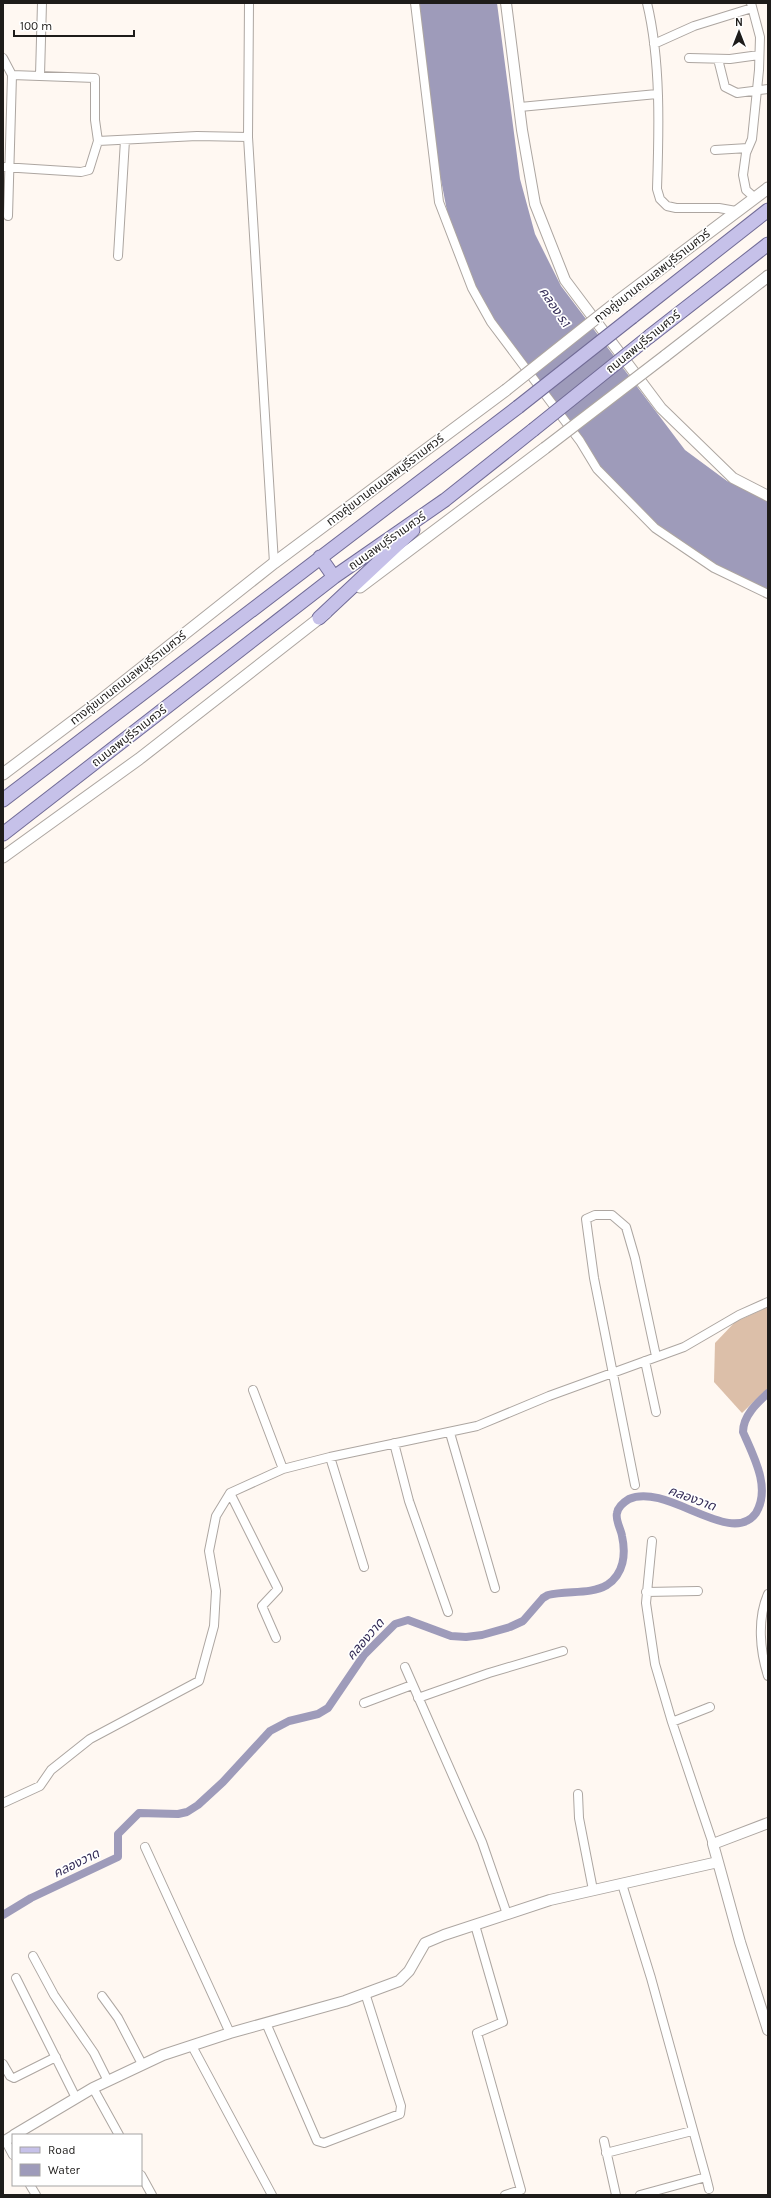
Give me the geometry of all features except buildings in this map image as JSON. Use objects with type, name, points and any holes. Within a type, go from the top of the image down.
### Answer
[{"type":"main road","name":"ทางคู่ขนานถนนลพบุรีราเมศวร์","points":[[3,774],[102,700],[274,563],[506,390],[618,301],[768,188]]},
{"type":"main road","points":[[3,800],[518,407],[768,210]]},
{"type":"main road","name":"ถนนลพบุรีราเมศวร์","points":[[3,834],[334,577],[445,500],[768,244]]},
{"type":"main road","points":[[3,857],[139,759],[319,618],[546,448],[768,276]]},
{"type":"main road","points":[[319,618],[445,500]]},
{"type":"main road","points":[[320,557],[334,577]]},
{"type":"main road","points":[[3,790],[81,740]]},
{"type":"street","points":[[40,75],[42,3]]},
{"type":"street","points":[[249,3],[248,137],[274,563]]},
{"type":"street","points":[[415,3],[439,202],[472,288],[491,322],[580,441],[597,469],[655,528],[714,568],[768,594]]},
{"type":"street","points":[[506,3],[535,204],[565,280],[661,408],[733,478],[768,496]]},
{"type":"street","points":[[647,3],[654,44],[657,94],[657,189],[660,199],[667,206],[676,208],[719,208],[736,211]]},
{"type":"street","points":[[654,44],[694,26],[752,6],[760,37],[752,139],[748,148],[743,175],[746,190],[755,198]]},
{"type":"street","points":[[689,58],[730,59],[759,55]]},
{"type":"street","points":[[3,58],[12,75],[7,167],[8,216]]},
{"type":"street","points":[[718,59],[725,87],[737,93],[768,89]]},
{"type":"street","points":[[7,167],[81,172],[89,170],[98,141],[95,120],[95,78],[12,75]]},
{"type":"street","points":[[520,107],[657,94]]},
{"type":"street","points":[[98,141],[197,136],[248,137]]},
{"type":"street","points":[[118,256],[125,140]]},
{"type":"street","points":[[715,150],[748,148]]},
{"type":"street","points":[[635,1485],[614,1372],[594,1278],[586,1219],[594,1215],[612,1215],[626,1227],[637,1265],[656,1356]]},
{"type":"street","points":[[3,1803],[40,1786],[51,1770],[90,1739],[199,1681],[214,1626],[216,1591],[208,1551],[216,1516],[230,1493],[283,1469],[330,1457],[450,1433],[477,1426],[549,1396],[684,1347],[739,1314],[768,1302]]},
{"type":"street","points":[[645,1361],[656,1412]]},
{"type":"street","points":[[253,1390],[283,1469]]},
{"type":"street","points":[[450,1433],[495,1588]]},
{"type":"street","points":[[394,1443],[409,1501],[448,1612]]},
{"type":"street","points":[[330,1457],[364,1567]]},
{"type":"street","points":[[230,1493],[278,1589],[262,1606],[276,1638]]},
{"type":"street","points":[[652,1540],[646,1592],[648,1626],[654,1659],[672,1722],[713,1844],[740,1942],[768,2030]]},
{"type":"street","points":[[646,1592],[698,1591]]},
{"type":"street","points":[[768,1594],[763,1612],[760,1641],[768,1676]]},
{"type":"street","points":[[418,1698],[489,1673],[563,1651]]},
{"type":"street","points":[[405,1667],[482,1842],[507,1914]]},
{"type":"street","points":[[364,1703],[412,1685]]},
{"type":"street","points":[[672,1722],[710,1707]]},
{"type":"street","points":[[578,1794],[579,1818],[594,1890]]},
{"type":"street","points":[[713,1844],[768,1823]]},
{"type":"street","points":[[145,1847],[230,2033]]},
{"type":"street","points":[[16,2134],[93,2088],[142,2064],[230,2033],[346,2002],[365,1993],[399,1981],[408,1971],[425,1943],[444,1935],[550,1900],[718,1862]]},
{"type":"street","points":[[622,1884],[651,1978],[709,2189]]},
{"type":"street","points":[[475,1925],[503,2022],[477,2033],[522,2192],[505,2195]]},
{"type":"street","points":[[33,1956],[54,1995],[94,2053],[108,2081]]},
{"type":"street","points":[[16,1978],[76,2098]]},
{"type":"street","points":[[266,2023],[317,2141],[324,2142],[400,2114],[401,2106],[365,1993]]},
{"type":"street","points":[[102,1996],[118,2018],[142,2064]]},
{"type":"street","points":[[192,2046],[272,2195]]},
{"type":"street","points":[[3,2064],[10,2076],[14,2078],[56,2057]]},
{"type":"street","points":[[93,2088],[118,2134]]},
{"type":"street","points":[[606,2153],[692,2131]]},
{"type":"street","points":[[9,2138],[12,2151]]},
{"type":"street","points":[[604,2142],[616,2195]]},
{"type":"street","points":[[142,2177],[152,2195]]},
{"type":"street","points":[[640,2195],[706,2177]]},
{"type":"street","points":[[31,2186],[36,2195]]},
{"type":"shaded area","points":[[768,1307],[768,1388],[742,1413],[714,1382],[715,1343],[735,1322]]},
{"type":"water","name":"คลอง ร.1","points":[[419,3],[497,3],[520,179],[535,234],[561,286],[685,450],[727,481],[768,500],[768,590],[713,564],[657,526],[601,471],[493,321],[474,287],[447,211],[437,159]]},
{"type":"waterway","name":"คลองวาด","points":[[3,1915],[31,1898],[118,1857],[118,1834],[139,1813],[178,1814],[187,1812],[198,1805],[223,1782],[270,1731],[289,1721],[318,1714],[328,1708],[364,1655],[395,1624],[408,1620],[451,1636],[466,1637],[482,1635],[510,1627],[523,1621],[543,1598],[548,1595],[593,1590],[607,1585],[617,1575],[622,1563],[624,1550],[621,1533],[617,1522],[617,1516],[620,1507],[629,1499],[644,1496],[661,1499],[715,1519],[731,1523],[745,1522],[756,1513],[762,1493],[759,1472],[743,1432],[744,1426],[751,1410],[768,1393]]}]
